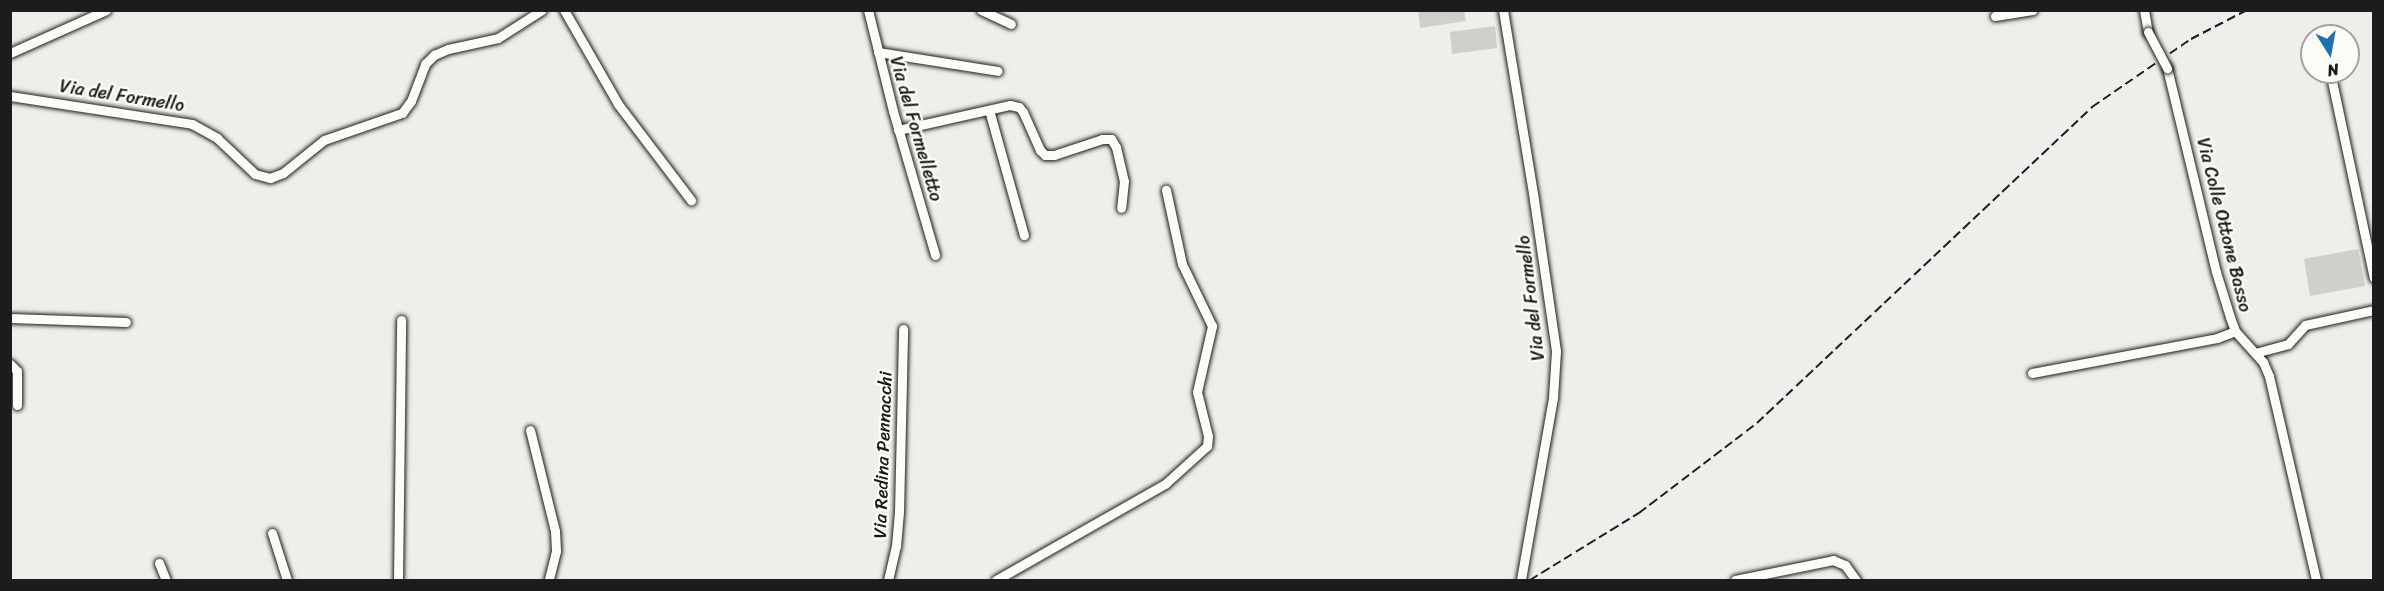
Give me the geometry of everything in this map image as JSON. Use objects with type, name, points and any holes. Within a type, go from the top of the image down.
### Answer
[{"type":"street","points":[[10,53],[106,10]]},
{"type":"street","name":"Via del Formello","points":[[10,96],[192,124],[216,138],[255,174],[270,178],[283,173],[324,140],[402,113],[411,101],[425,64],[434,55],[448,49],[498,38],[542,10]]},
{"type":"street","points":[[564,10],[618,104],[691,200]]},
{"type":"street","name":"Via del Formelletto","points":[[868,10],[898,130],[935,255]]},
{"type":"street","points":[[981,10],[1011,24]]},
{"type":"street","name":"Via del Formello","points":[[1503,10],[1556,345],[1553,393],[1521,580]]},
{"type":"street","points":[[1995,16],[2033,10]]},
{"type":"street","name":"Via Colle Ottone Basso","points":[[2144,10],[2148,32],[2167,68],[2216,272],[2235,331],[2255,354],[2269,376],[2316,580]]},
{"type":"street","points":[[878,52],[998,71]]},
{"type":"street","points":[[2333,84],[2373,278]]},
{"type":"street","points":[[898,130],[1010,105],[1020,108],[1040,150],[1046,155],[1054,155],[1102,139],[1111,139],[1116,147],[1125,181],[1121,208]]},
{"type":"street","points":[[989,110],[1024,235]]},
{"type":"street","points":[[996,580],[1161,486],[1207,446],[1208,436],[1197,392],[1212,326],[1182,264],[1166,190]]},
{"type":"street","points":[[2255,354],[2288,344],[2305,325],[2373,310]]},
{"type":"street","points":[[10,318],[126,322]]},
{"type":"street","points":[[398,580],[401,320]]},
{"type":"street","name":"Via Redina Pennacchi","points":[[888,580],[896,546],[899,504],[903,329]]},
{"type":"street","points":[[2032,373],[2217,338],[2235,331]]},
{"type":"street","points":[[10,364],[17,371],[17,405]]},
{"type":"street","points":[[530,430],[555,525],[556,551],[549,580]]},
{"type":"street","points":[[272,533],[287,580]]},
{"type":"street","points":[[1735,580],[1831,560],[1842,563],[1856,580]]},
{"type":"street","points":[[159,563],[166,580]]},
{"type":"shaded area","points":[[1418,11],[1464,11],[1466,21],[1420,28]]},
{"type":"shaded area","points":[[1495,26],[1497,48],[1452,54],[1450,32]]},
{"type":"shaded area","points":[[2358,249],[2365,286],[2310,296],[2304,259]]},
{"type":"railway","points":[[1530,580],[1639,513],[1757,423],[2092,107],[2191,39],[2247,10]]}]
